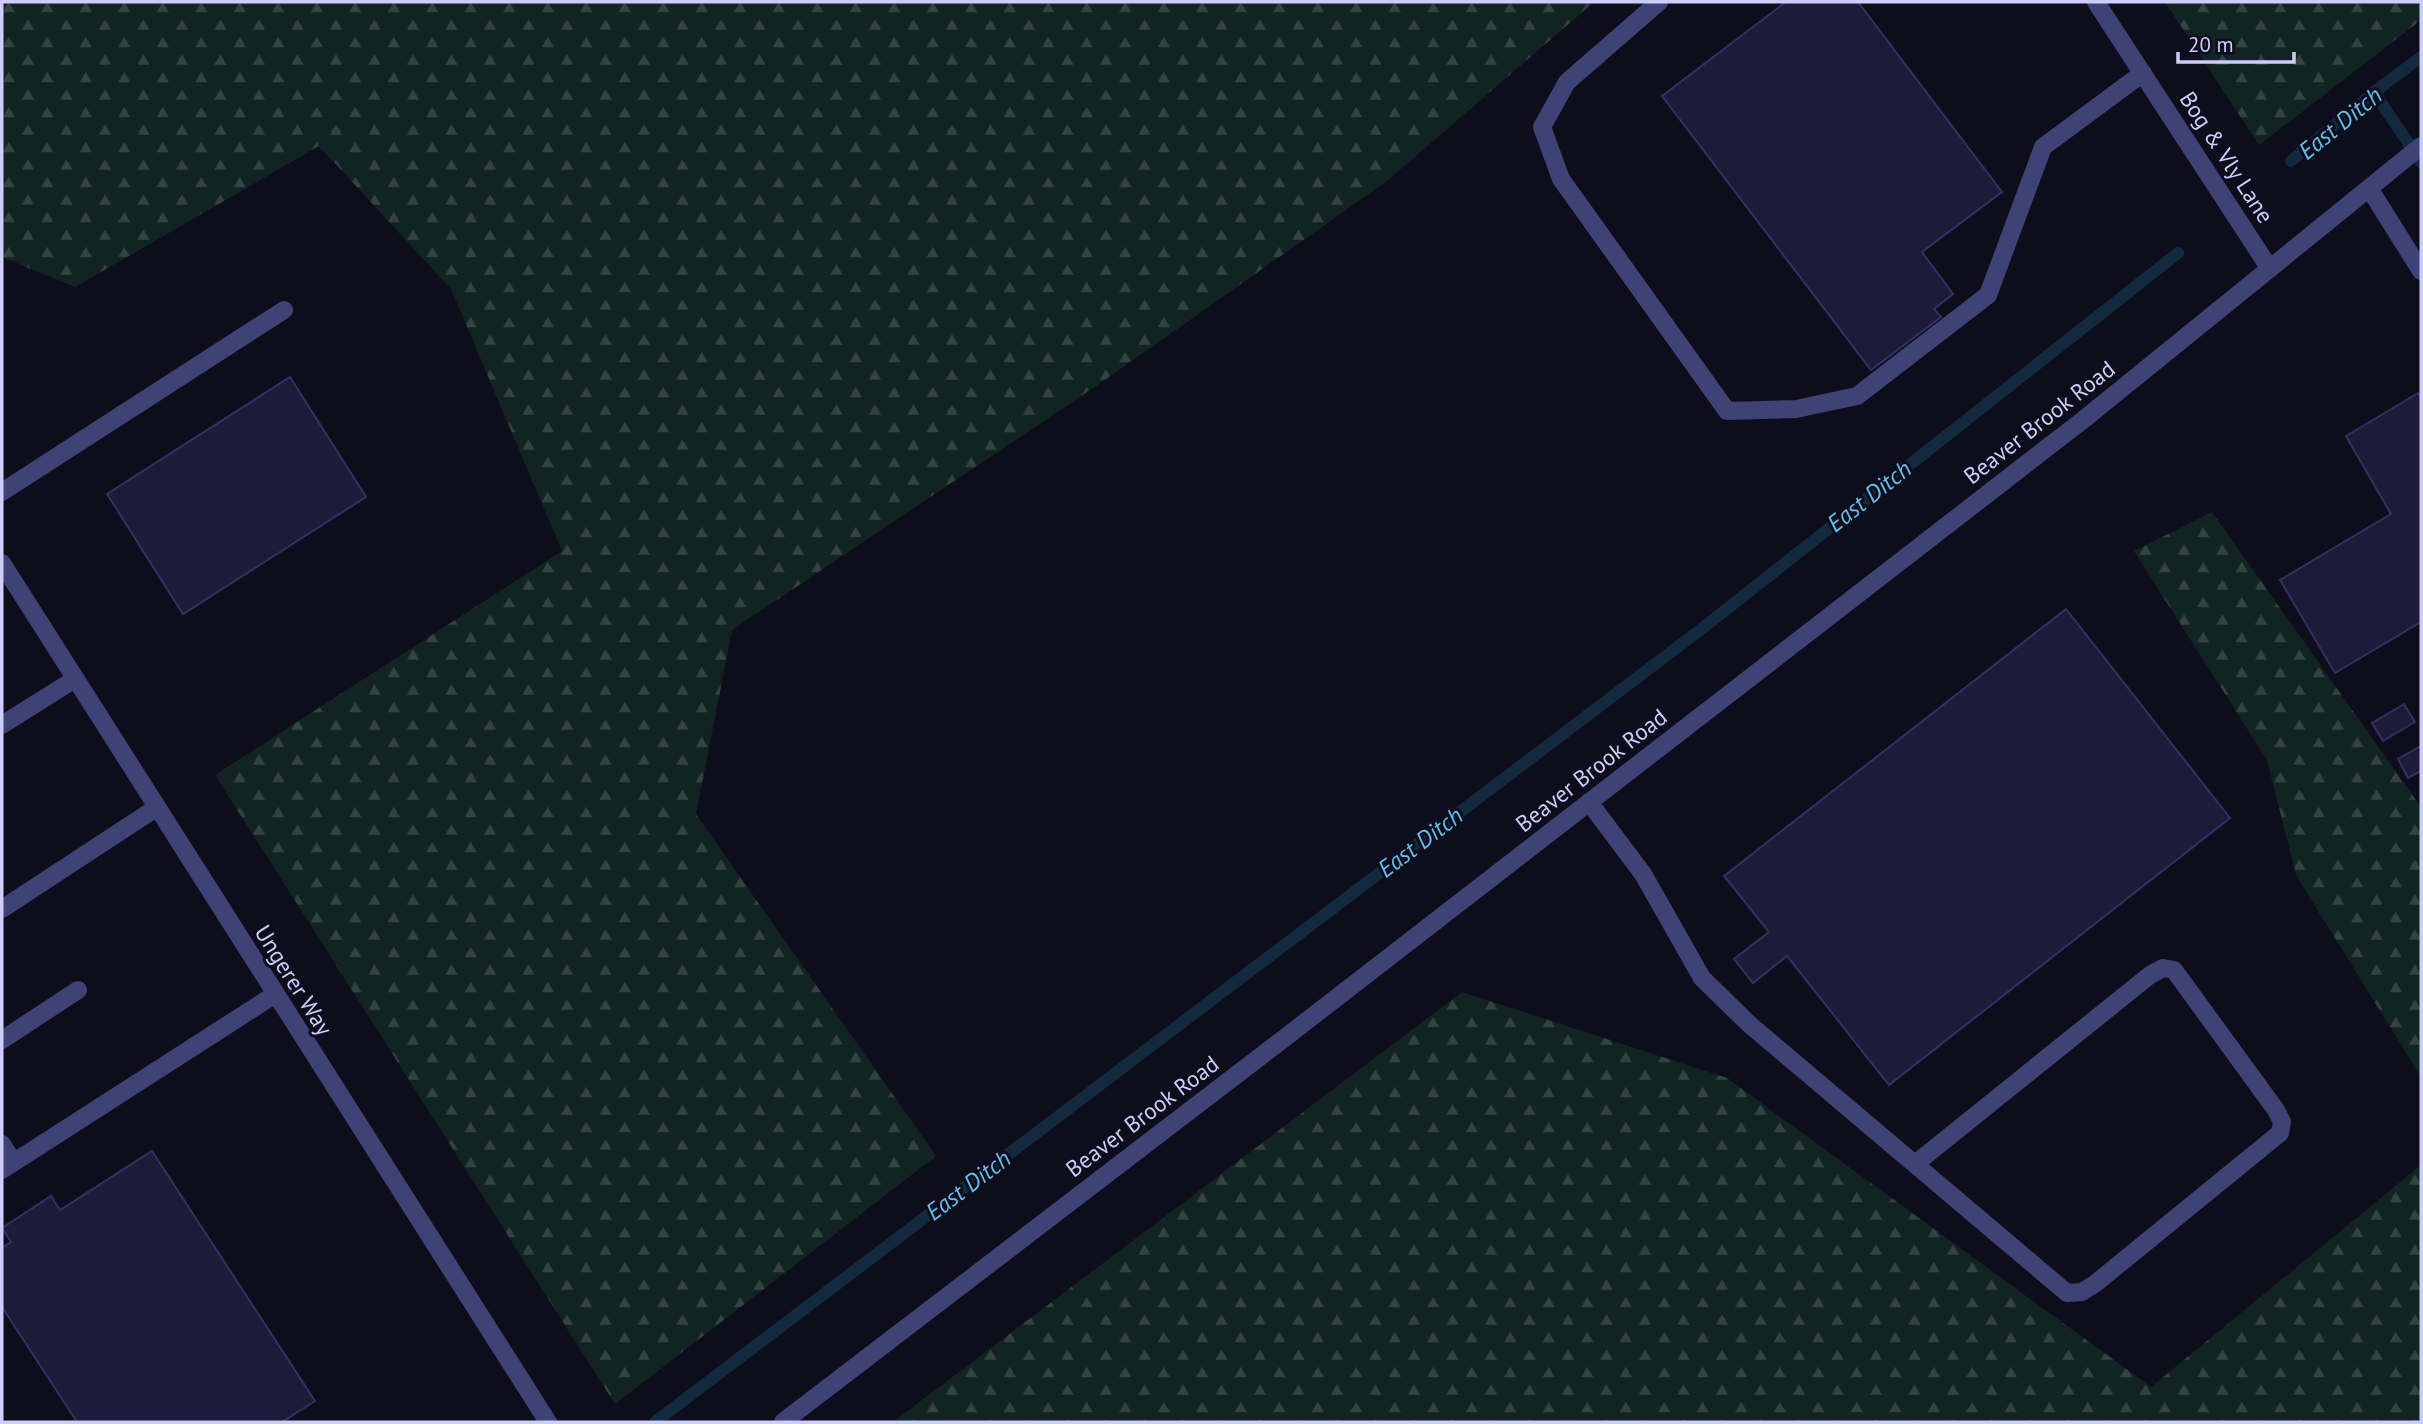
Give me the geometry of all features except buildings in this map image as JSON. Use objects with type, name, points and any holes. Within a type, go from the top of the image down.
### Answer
[{"type":"street","points":[[1660,2],[1567,82],[1542,127],[1561,179],[1727,411],[1796,409],[1857,396],[1988,295],[2043,147],[2143,73]]},
{"type":"street","name":"Bog & Vly Lane","points":[[2096,2],[2270,269]]},
{"type":"street","name":"Beaver Brook Road","points":[[783,1422],[2061,437],[2421,146]]},
{"type":"street","points":[[2370,188],[2421,271]]},
{"type":"street","points":[[2,492],[284,310]]},
{"type":"street","name":"Ungerer Way","points":[[2,563],[274,995],[548,1422]]},
{"type":"street","points":[[2,725],[75,679]]},
{"type":"street","points":[[1589,802],[1643,874],[1702,978],[1749,1024],[2067,1293],[2081,1292],[2280,1133],[2282,1122],[2174,970],[2163,968],[2150,975],[1915,1164]]},
{"type":"street","points":[[2,909],[156,808]]},
{"type":"street","points":[[2,1040],[79,990]]},
{"type":"street","points":[[2,1144],[8,1166],[274,995]]},
{"type":"green space","points":[[2,2],[1594,2],[1387,181],[1102,382],[732,630],[696,814],[936,1156],[615,1404],[215,775],[562,551],[451,289],[319,146],[75,287],[2,257]]},
{"type":"green space","points":[[2165,2],[2421,2],[2421,20],[2259,145]]},
{"type":"green space","points":[[2212,512],[2421,807],[2421,1077],[2296,875],[2267,760],[2134,551]]},
{"type":"green space","points":[[1462,992],[1727,1078],[2151,1387],[2421,1165],[2421,1422],[893,1422]]},
{"type":"waterway","name":"East Ditch","points":[[2291,161],[2421,57]]},
{"type":"waterway","points":[[2374,92],[2421,162]]},
{"type":"waterway","name":"East Ditch","points":[[655,1422],[1704,627],[2178,253]]}]
